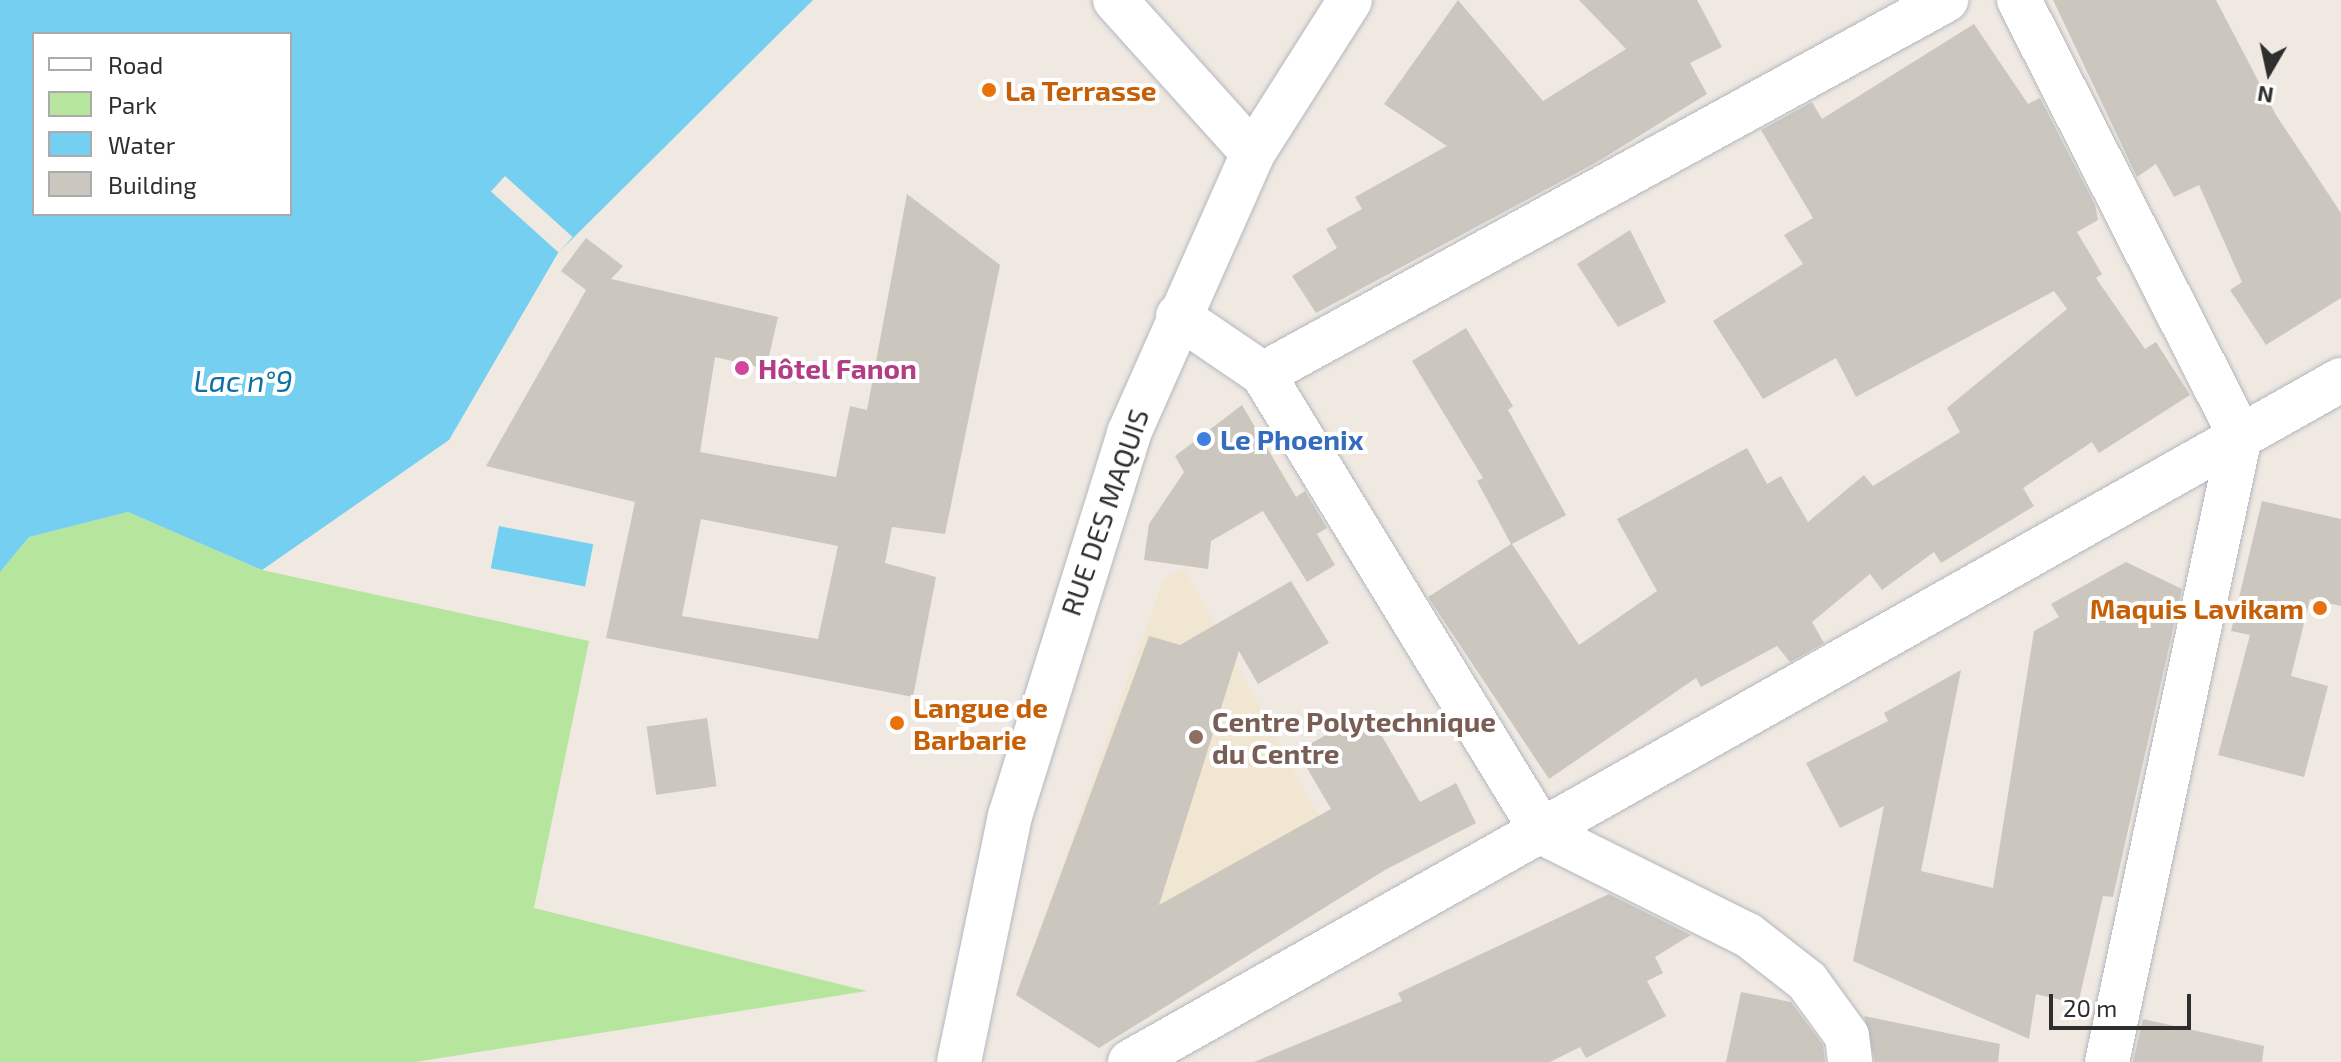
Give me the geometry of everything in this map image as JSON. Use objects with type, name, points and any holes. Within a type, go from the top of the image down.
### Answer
[{"type":"street","points":[[1115,0],[1253,153]]},
{"type":"street","name":"RUE DES MAQUIS","points":[[959,1062],[1010,816],[1076,587],[1178,316],[1253,153],[1350,0]]},
{"type":"street","points":[[1263,374],[1946,0]]},
{"type":"street","points":[[2019,0],[2240,436],[2107,1062]]},
{"type":"street","points":[[1178,316],[1263,374],[1543,833],[1748,935],[1807,981],[1847,1036],[1850,1062]]},
{"type":"street","points":[[1130,1062],[1543,833],[2341,380]]},
{"type":"shaded area","name":"Centre Polytechnique du Centre","points":[[1185,569],[1357,887],[1099,1048],[1016,995],[1164,578]]},
{"type":"green space","points":[[128,512],[262,570],[589,641],[534,908],[867,991],[415,1062],[0,1062],[0,572],[29,537]]},
{"type":"water","name":"Lac n°9","points":[[0,0],[813,0],[558,253],[449,440],[262,570],[128,512],[29,537],[0,572]]},
{"type":"water","points":[[499,526],[593,544],[585,587],[491,568]]},
{"type":"pier","points":[[505,176],[573,237],[559,252],[491,192]]},
{"type":"building","points":[[1458,0],[1543,101],[1626,49],[1579,0],[1697,0],[1722,47],[1690,63],[1707,94],[1597,162],[1316,313],[1292,276],[1337,248],[1326,229],[1362,209],[1355,197],[1447,146],[1384,104]]},
{"type":"building","points":[[2053,0],[2216,0],[2276,115],[2341,213],[2341,298],[2266,345],[2230,290],[2242,282],[2199,185],[2174,197],[2156,164],[2137,177]]},
{"type":"building","points":[[1974,24],[2028,104],[2040,98],[2095,205],[2098,220],[2077,232],[2102,274],[2096,278],[2145,349],[2156,342],[2190,395],[2099,453],[2092,442],[2023,488],[2034,506],[1941,563],[1934,552],[1882,590],[1870,574],[1812,622],[1824,643],[1790,662],[1777,646],[1701,687],[1696,678],[1549,779],[1428,597],[1511,544],[1477,481],[1483,478],[1412,361],[1466,328],[1513,406],[1508,410],[1566,515],[1512,544],[1579,645],[1657,591],[1617,519],[1747,448],[1767,484],[1781,476],[1808,522],[1864,475],[1873,486],[1960,432],[1947,408],[2067,309],[2054,291],[1856,397],[1836,358],[1763,399],[1713,321],[1803,264],[1784,235],[1813,218],[1761,130],[1812,102],[1822,119]]},
{"type":"building","points":[[907,194],[1000,265],[945,534],[892,527],[885,563],[936,577],[913,697],[606,638],[635,502],[486,466],[586,290],[561,271],[586,238],[623,266],[611,279],[778,317],[766,369],[715,357],[700,452],[836,477],[850,406],[867,410]],"holes":[[[701,519],[838,546],[818,639],[682,616]]]},
{"type":"building","points":[[1630,230],[1666,302],[1618,327],[1577,264]]},
{"type":"building","points":[[1242,405],[1296,497],[1305,491],[1327,528],[1317,534],[1335,565],[1307,582],[1263,511],[1211,541],[1208,569],[1144,560],[1149,524],[1184,472],[1175,456]]},
{"type":"building","points":[[2262,501],[2341,519],[2341,606],[2310,599],[2291,676],[2328,686],[2304,777],[2218,755],[2250,635],[2231,631]]},
{"type":"building","points":[[2126,562],[2182,589],[2113,897],[2103,896],[2078,1004],[2036,994],[2029,1039],[1853,961],[1884,806],[1840,828],[1806,763],[1888,721],[1884,713],[1961,670],[1921,871],[1993,888],[2034,631],[2059,617],[2051,604]]},
{"type":"building","name":"Centre Polytechnique du Centre","points":[[1291,581],[1329,643],[1258,684],[1239,651],[1159,905],[1331,809],[1297,751],[1368,712],[1420,802],[1456,783],[1476,823],[1385,870],[1099,1048],[1016,995],[1149,636],[1180,645]]},
{"type":"building","points":[[707,718],[717,786],[656,795],[647,726]]},
{"type":"building","points":[[1609,894],[1691,935],[1655,957],[1663,973],[1647,981],[1666,1016],[1586,1058],[1580,1047],[1550,1062],[1254,1062],[1402,1001],[1398,993]]},
{"type":"building","points":[[1741,992],[1791,1002],[1823,1045],[1825,1062],[1726,1062]]},
{"type":"building","points":[[1864,1016],[2000,1044],[1998,1062],[1875,1062]]},
{"type":"building","points":[[2143,1019],[2264,1046],[2262,1062],[2133,1062]]},
{"type":"place","name":"La Terrasse","points":[[989,90]]},
{"type":"place","name":"Hôtel Fanon","points":[[742,368]]},
{"type":"place","name":"Le Phoenix","points":[[1204,439]]},
{"type":"place","name":"Maquis Lavikam","points":[[2320,608]]},
{"type":"place","name":"Langue de Barbarie","points":[[897,723]]},
{"type":"place","name":"Centre Polytechnique du Centre","points":[[1196,737]]}]
